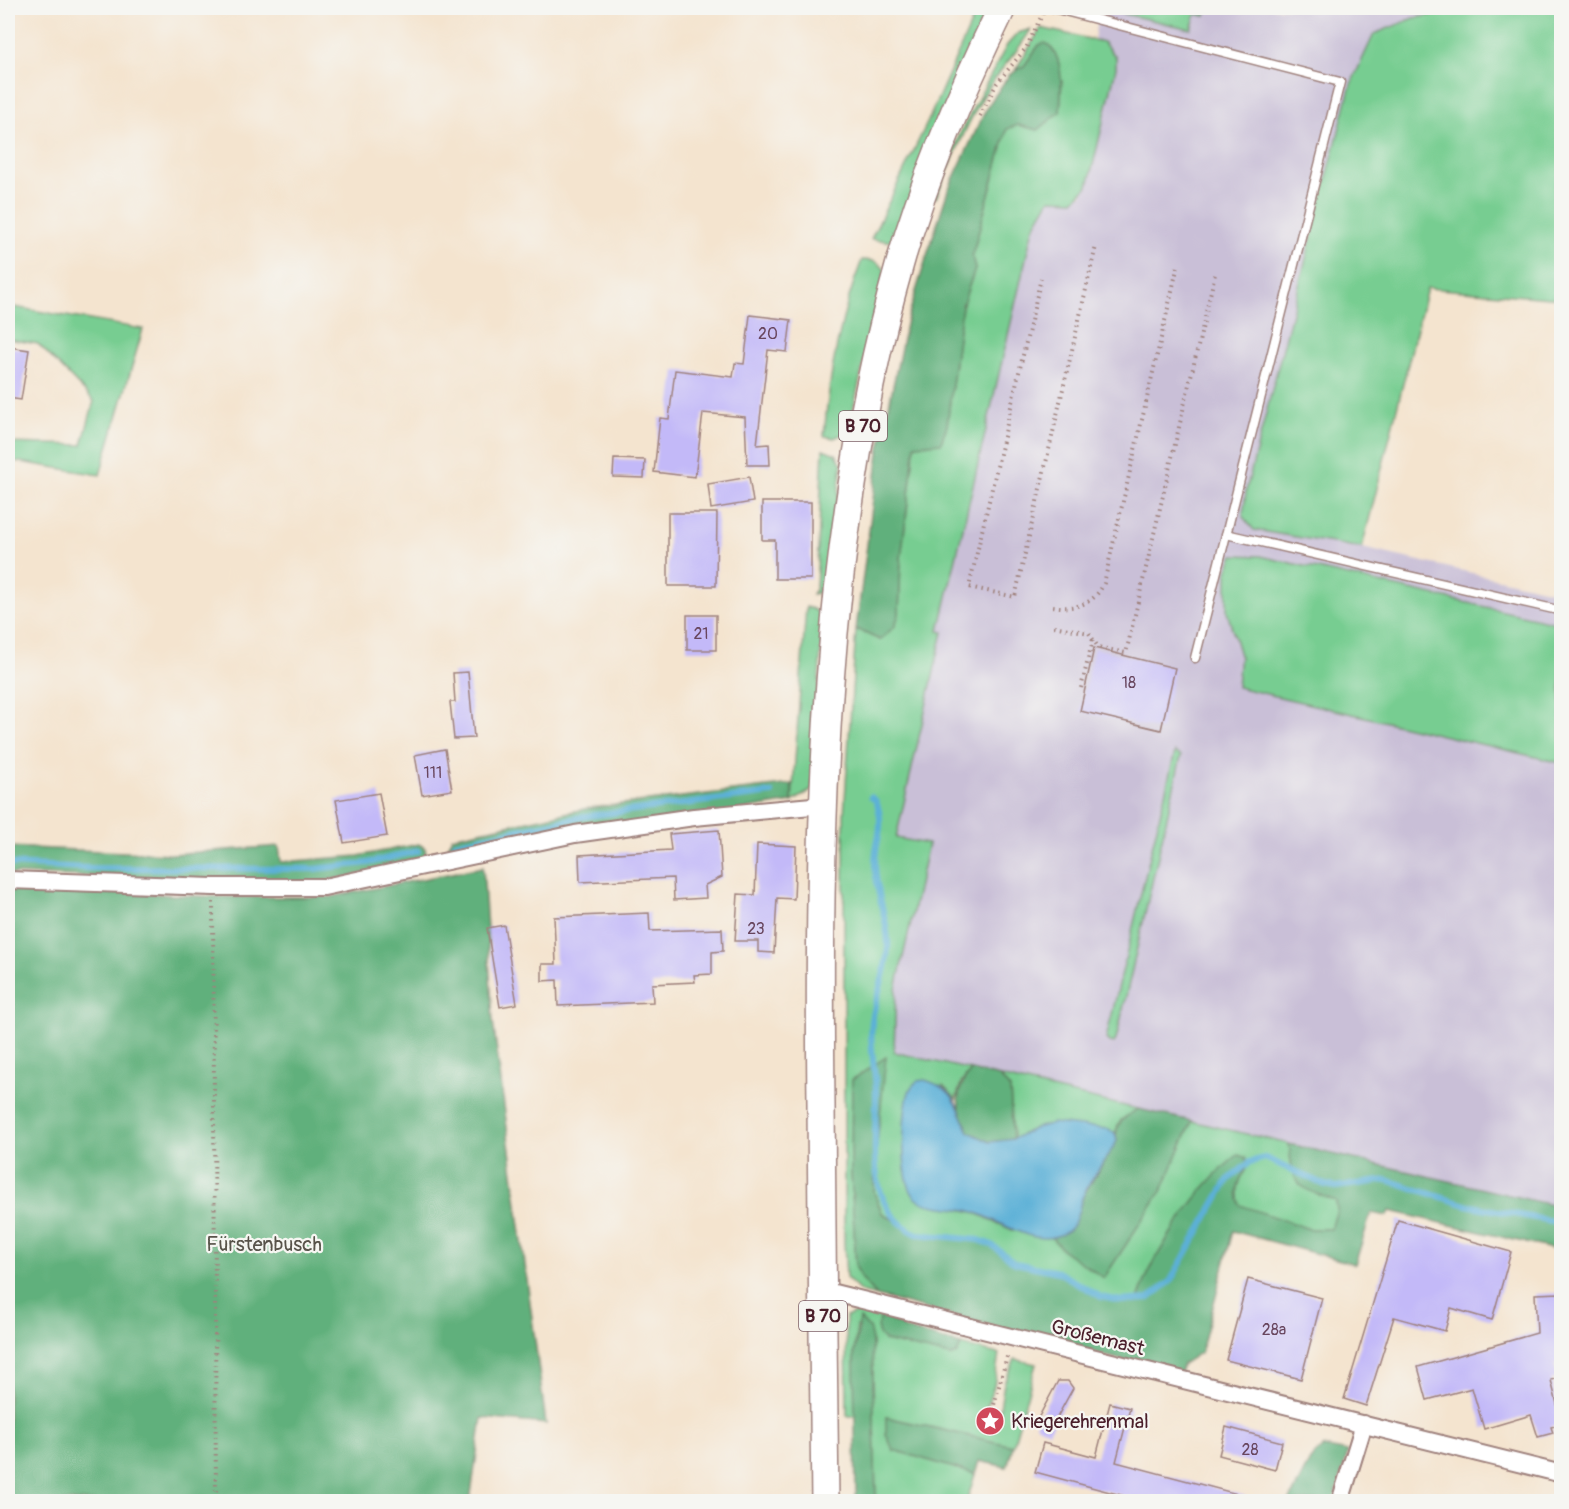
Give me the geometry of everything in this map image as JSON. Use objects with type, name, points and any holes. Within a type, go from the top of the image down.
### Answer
[{"type":"main road","name":"B 70","points":[[825,1502],[819,958],[823,805],[840,582],[854,470],[874,368],[900,263],[923,191],[975,63],[1002,8]]},
{"type":"street","points":[[8,880],[213,887],[324,887],[575,834],[694,817],[823,805]]},
{"type":"street","name":"Großemast","points":[[822,1290],[1562,1474]]},
{"type":"street","points":[[1340,1502],[1364,1424]]},
{"type":"lane","points":[[1053,8],[1340,82],[1195,658]]},
{"type":"lane","points":[[1226,534],[1562,611]]},
{"type":"path","points":[[976,123],[997,83],[1026,48],[1046,8]]},
{"type":"path","points":[[1041,278],[969,587],[1015,597],[1096,246]]},
{"type":"path","points":[[1053,606],[1071,608],[1085,604],[1098,594],[1104,583],[1178,265]]},
{"type":"path","points":[[1054,626],[1089,633],[1098,647],[1126,653],[1215,274]]},
{"type":"path","points":[[1081,688],[1092,639]]},
{"type":"path","points":[[213,887],[216,1502]]},
{"type":"path","points":[[991,1416],[1012,1337]]},
{"type":"shaded area","points":[[1099,8],[1561,8],[1561,299],[1427,288],[1362,548],[1561,593],[1561,1207],[894,1052],[896,989],[928,845],[896,838],[943,633],[939,632],[1033,228],[1050,199],[1082,195],[1091,176],[1116,68],[1103,42],[1094,39]]},
{"type":"green space","points":[[978,8],[988,8],[893,242],[871,239],[928,121]]},
{"type":"green space","points":[[1098,8],[1207,8],[1205,16],[1196,14],[1191,29]]},
{"type":"green space","points":[[1457,8],[1561,8],[1561,299],[1427,288],[1362,548],[1254,530],[1243,517],[1246,491],[1351,84],[1374,34],[1414,18],[1451,12]]},
{"type":"green space","points":[[1041,28],[1103,42],[1116,57],[1116,68],[1088,186],[1074,200],[1050,199],[1033,228],[939,631],[943,632],[896,838],[928,844],[896,989],[894,1052],[971,1070],[961,1083],[956,1099],[943,1086],[906,1106],[905,1170],[927,1203],[974,1212],[1012,1230],[1051,1237],[1064,1251],[1104,1278],[1163,1188],[1192,1121],[1289,1144],[1292,1171],[1336,1201],[1337,1210],[1331,1229],[1309,1229],[1240,1206],[1239,1185],[1248,1165],[1238,1155],[1208,1184],[1178,1222],[1154,1263],[1137,1302],[1101,1297],[1036,1269],[1025,1267],[992,1245],[979,1240],[917,1234],[882,1213],[874,1192],[885,1058],[852,1080],[851,1172],[856,1267],[861,1278],[877,1296],[861,1292],[846,1278],[844,1243],[844,815],[856,629],[880,640],[899,614],[901,558],[915,445],[941,442],[947,425],[962,306],[975,269],[972,256],[1007,128],[1018,125],[1038,130],[1060,112],[1062,81],[1039,45],[1024,66],[1016,69]]},
{"type":"green space","points":[[1031,29],[978,105],[936,198],[933,196],[962,129],[1007,45],[1018,33]]},
{"type":"green space","points":[[1045,43],[1056,56],[1061,74],[1060,112],[1038,130],[1018,125],[1007,129],[972,256],[975,269],[962,306],[947,425],[941,443],[915,445],[901,558],[899,614],[895,626],[880,640],[856,629],[879,453],[906,324],[948,190],[987,107],[1009,75],[1024,66],[1039,45]]},
{"type":"green space","points":[[862,260],[875,262],[885,270],[848,432],[834,438],[824,436],[832,369],[847,302]]},
{"type":"green space","points":[[8,306],[143,329],[100,475],[8,460],[8,443],[82,445],[94,401],[38,344],[8,339]]},
{"type":"green space","points":[[823,449],[836,454],[842,464],[827,581],[824,592],[812,594],[816,588]]},
{"type":"green space","points":[[1234,555],[1260,556],[1561,624],[1561,763],[1237,687],[1240,655],[1227,612],[1227,571]]},
{"type":"green space","points":[[806,607],[823,616],[812,790],[792,802]]},
{"type":"green space","points":[[1175,752],[1181,756],[1116,1040],[1114,1043],[1109,1042],[1106,1039]]},
{"type":"green space","points":[[792,784],[792,802],[457,854],[448,845],[452,837],[589,808]]},
{"type":"green space","points":[[419,844],[425,848],[427,862],[313,883],[8,874],[8,847],[173,854],[279,846],[281,862],[358,856]]},
{"type":"green space","name":"Fürstenbusch","points":[[483,867],[493,1021],[546,1424],[482,1418],[470,1501],[8,1502],[8,888],[225,897],[330,897]]},
{"type":"green space","points":[[886,1057],[874,1192],[882,1213],[917,1234],[979,1240],[992,1245],[1015,1263],[1058,1272],[1101,1297],[1137,1302],[1154,1263],[1178,1222],[1208,1184],[1238,1155],[1245,1157],[1248,1165],[1239,1184],[1240,1205],[1309,1229],[1331,1229],[1337,1210],[1336,1201],[1312,1192],[1299,1183],[1292,1169],[1289,1144],[1561,1207],[1561,1251],[1390,1211],[1388,1216],[1371,1213],[1355,1264],[1233,1231],[1201,1352],[1183,1364],[1179,1375],[877,1296],[861,1278],[856,1267],[851,1172],[852,1080]]},
{"type":"green space","points":[[971,1070],[1000,1077],[1010,1089],[1013,1139],[990,1142],[969,1132],[958,1101],[961,1087]]},
{"type":"green space","points":[[1000,1077],[1138,1109],[1121,1120],[1115,1133],[1108,1129],[1035,1128],[1013,1139],[1010,1089]]},
{"type":"green space","points":[[1138,1109],[1192,1121],[1163,1188],[1104,1278],[1064,1251],[1051,1237],[1066,1232],[1075,1221],[1084,1194],[1117,1141],[1118,1126]]},
{"type":"green space","points":[[858,1312],[882,1315],[878,1332],[885,1341],[951,1356],[957,1354],[961,1345],[999,1354],[994,1386],[981,1422],[997,1426],[1004,1383],[1015,1359],[1036,1364],[1013,1446],[886,1417],[893,1450],[975,1474],[967,1501],[876,1501],[872,1340],[857,1326],[854,1354],[855,1416],[847,1416],[846,1317]]},
{"type":"green space","points":[[882,1315],[906,1329],[961,1345],[957,1354],[951,1356],[885,1341],[878,1332]]},
{"type":"green space","points":[[860,1319],[869,1328],[872,1340],[876,1501],[856,1501],[854,1354]]},
{"type":"green space","points":[[886,1417],[1013,1446],[1007,1467],[979,1461],[975,1474],[893,1450],[886,1434]]},
{"type":"green space","points":[[1323,1447],[1348,1452],[1334,1501],[1289,1502],[1310,1460]]},
{"type":"water","points":[[925,1080],[950,1093],[969,1132],[990,1142],[1013,1139],[1035,1128],[1053,1123],[1108,1129],[1115,1133],[1117,1141],[1086,1189],[1070,1229],[1054,1237],[1030,1236],[971,1211],[936,1206],[917,1199],[907,1179],[904,1148],[905,1115],[910,1089],[917,1081]]},
{"type":"building","points":[[750,315],[791,320],[787,352],[768,350],[757,445],[769,444],[770,465],[747,465],[745,417],[703,413],[695,477],[654,472],[660,418],[669,419],[675,370],[733,377],[735,363],[744,364]]},
{"type":"building","points":[[9,347],[29,350],[21,400],[8,398]]},
{"type":"building","points":[[614,459],[645,460],[644,478],[613,477]]},
{"type":"building","points":[[749,477],[753,502],[711,509],[708,484]]},
{"type":"building","points":[[762,502],[811,502],[811,579],[775,579],[775,540],[762,540]]},
{"type":"building","points":[[668,513],[717,513],[716,586],[668,586]]},
{"type":"building","points":[[687,615],[716,615],[716,650],[687,650]]},
{"type":"building","points":[[1094,648],[1175,668],[1161,730],[1080,711]]},
{"type":"building","points":[[468,672],[474,738],[454,739],[450,702],[455,702],[453,673]]},
{"type":"building","points":[[445,749],[452,790],[422,795],[415,755]]},
{"type":"building","points":[[379,793],[387,836],[344,843],[336,800]]},
{"type":"building","points":[[719,830],[722,877],[705,885],[706,898],[674,900],[673,878],[580,882],[579,855],[671,850],[669,834]]},
{"type":"building","points":[[757,844],[796,846],[794,899],[777,898],[774,953],[758,952],[758,941],[735,941],[738,894],[755,895]]},
{"type":"building","points":[[649,913],[650,931],[722,929],[723,951],[712,952],[712,974],[694,975],[695,982],[652,984],[653,1002],[558,1006],[557,980],[542,981],[542,964],[556,964],[554,917]]},
{"type":"building","points":[[504,925],[517,1004],[500,1007],[487,928]]},
{"type":"building","points":[[1398,1220],[1511,1252],[1492,1320],[1451,1308],[1445,1331],[1394,1317],[1366,1406],[1344,1399]]},
{"type":"building","points":[[1248,1279],[1322,1298],[1301,1379],[1226,1360]]},
{"type":"building","points":[[1562,1293],[1562,1365],[1554,1364],[1559,1378],[1551,1380],[1562,1424],[1551,1427],[1553,1433],[1538,1437],[1531,1415],[1484,1429],[1472,1388],[1427,1400],[1418,1367],[1537,1333],[1535,1294]]},
{"type":"building","points":[[1058,1381],[1068,1381],[1073,1388],[1049,1432],[1035,1424]]},
{"type":"building","points":[[1110,1403],[1130,1408],[1116,1462],[1245,1496],[1245,1502],[1147,1502],[1035,1472],[1043,1443],[1096,1457]]},
{"type":"building","points":[[1226,1427],[1282,1442],[1275,1470],[1219,1455]]},
{"type":"waterway","points":[[455,843],[587,816],[772,793]]},
{"type":"waterway","points":[[871,797],[876,801],[880,818],[875,864],[888,945],[886,965],[871,1030],[876,1090],[876,1171],[880,1190],[888,1207],[899,1222],[917,1234],[979,1240],[992,1245],[1015,1263],[1058,1272],[1101,1297],[1121,1301],[1148,1299],[1170,1282],[1228,1180],[1250,1162],[1265,1158],[1325,1185],[1336,1187],[1387,1180],[1466,1205],[1562,1223]]},
{"type":"waterway","points":[[8,864],[87,868],[315,869],[368,863],[418,851]]},
{"type":"place","name":"Kriegerehrenmal","points":[[990,1421]]}]
